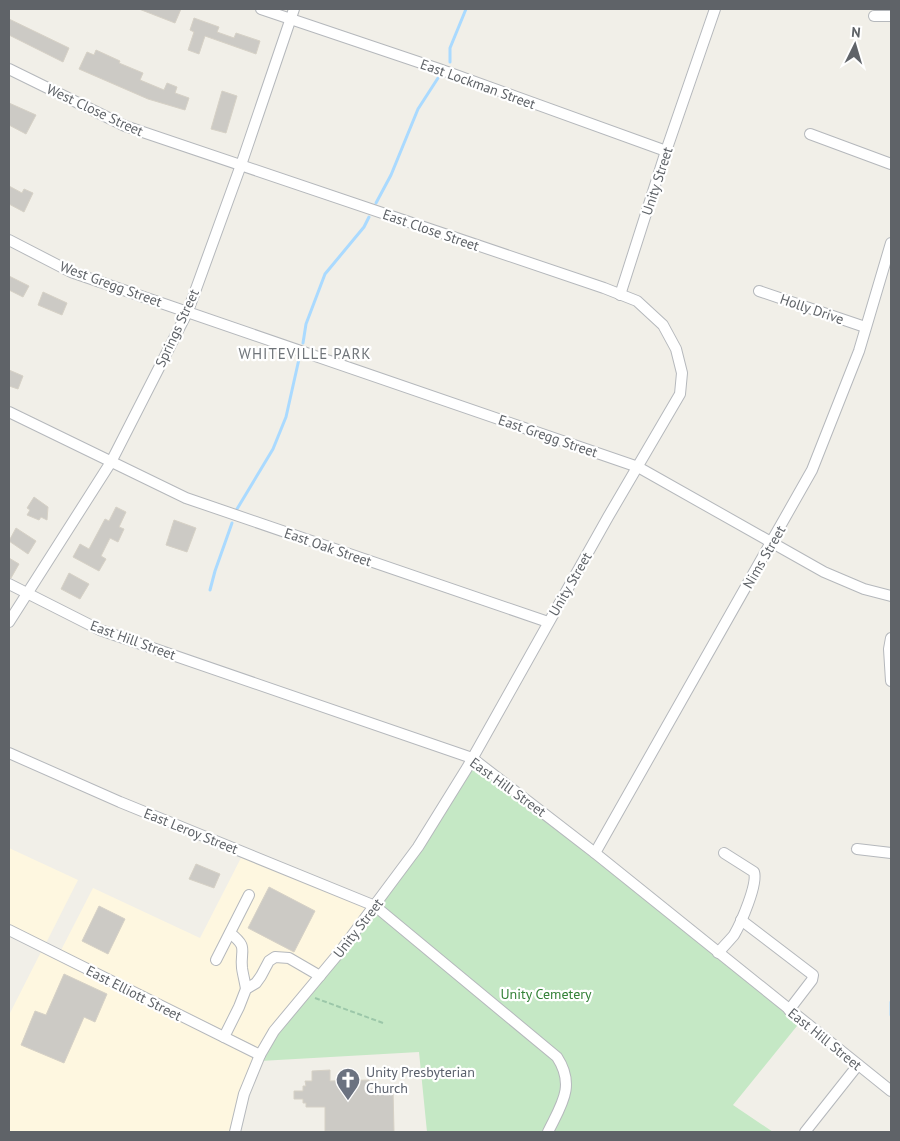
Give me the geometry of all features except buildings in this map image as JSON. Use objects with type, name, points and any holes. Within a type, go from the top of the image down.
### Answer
[{"type":"street","name":"East Lockman Street","points":[[261,9],[292,14],[666,151]]},
{"type":"street","name":"Unity Street","points":[[235,1132],[244,1094],[260,1055],[278,1025],[320,976],[418,847],[472,758],[680,394],[682,373],[676,349],[663,325],[637,301],[620,295],[666,151],[715,9]]},
{"type":"street","name":"Springs Street","points":[[9,622],[111,462],[188,311],[241,165],[292,14]]},
{"type":"street","points":[[874,16],[891,16]]},
{"type":"street","name":"West Close Street","points":[[9,69],[125,126],[241,165]]},
{"type":"street","points":[[810,134],[891,164]]},
{"type":"street","name":"East Close Street","points":[[241,165],[620,295]]},
{"type":"street","name":"West Gregg Street","points":[[9,240],[71,272],[188,311]]},
{"type":"street","name":"Nims Street","points":[[595,853],[772,544],[812,470],[847,386],[891,243]]},
{"type":"street","name":"Holly Drive","points":[[759,291],[865,327]]},
{"type":"street","name":"East Gregg Street","points":[[188,311],[638,467],[824,572],[864,589],[891,596]]},
{"type":"street","name":"East Oak Street","points":[[9,412],[186,498],[548,622]]},
{"type":"street","name":"East Hill Street","points":[[9,584],[100,630],[472,758],[595,853],[891,1091]]},
{"type":"street","points":[[891,638],[889,650],[891,680]]},
{"type":"street","name":"East Leroy Street","points":[[9,753],[120,802],[375,906],[557,1058],[563,1066],[566,1076],[566,1087],[564,1098],[548,1132]]},
{"type":"street","points":[[857,849],[891,853]]},
{"type":"street","points":[[718,953],[733,936],[741,920],[756,878],[754,872],[724,854]]},
{"type":"street","points":[[216,960],[249,895]]},
{"type":"street","points":[[741,920],[813,975],[812,980],[790,1010]]},
{"type":"street","name":"East Elliott Street","points":[[9,930],[260,1055]]},
{"type":"street","points":[[224,1038],[246,988],[242,966],[244,949],[230,933]]},
{"type":"street","points":[[246,988],[256,983],[269,961],[275,958],[289,958],[320,976]]},
{"type":"street","points":[[805,1132],[858,1065]]},
{"type":"path","points":[[304,994],[383,1024]]},
{"type":"shaded area","points":[[9,848],[78,880],[43,949],[9,932]]},
{"type":"shaded area","points":[[243,854],[371,905],[275,1031],[245,1094],[237,1132],[9,1132],[9,1015],[41,952],[56,960],[93,888],[200,938]]},
{"type":"green space","name":"Unity Cemetery","points":[[473,761],[801,1021],[733,1105],[773,1132],[427,1132],[419,1052],[260,1061],[266,1047],[339,956]]},
{"type":"waterway","points":[[450,62],[450,48],[466,9]]},
{"type":"waterway","points":[[376,203],[391,175],[418,109],[438,78]]},
{"type":"waterway","points":[[303,343],[306,324],[325,274],[364,227],[369,217]]},
{"type":"waterway","points":[[237,509],[273,449],[286,417],[299,359]]},
{"type":"waterway","points":[[210,590],[232,523]]},
{"type":"waterway","points":[[891,1002],[891,1015]]},
{"type":"place","name":"Unity Presbyterian Church","points":[[348,1101]]},
{"type":"district","name":"WHITEVILLE PARK","points":[[305,354]]}]
